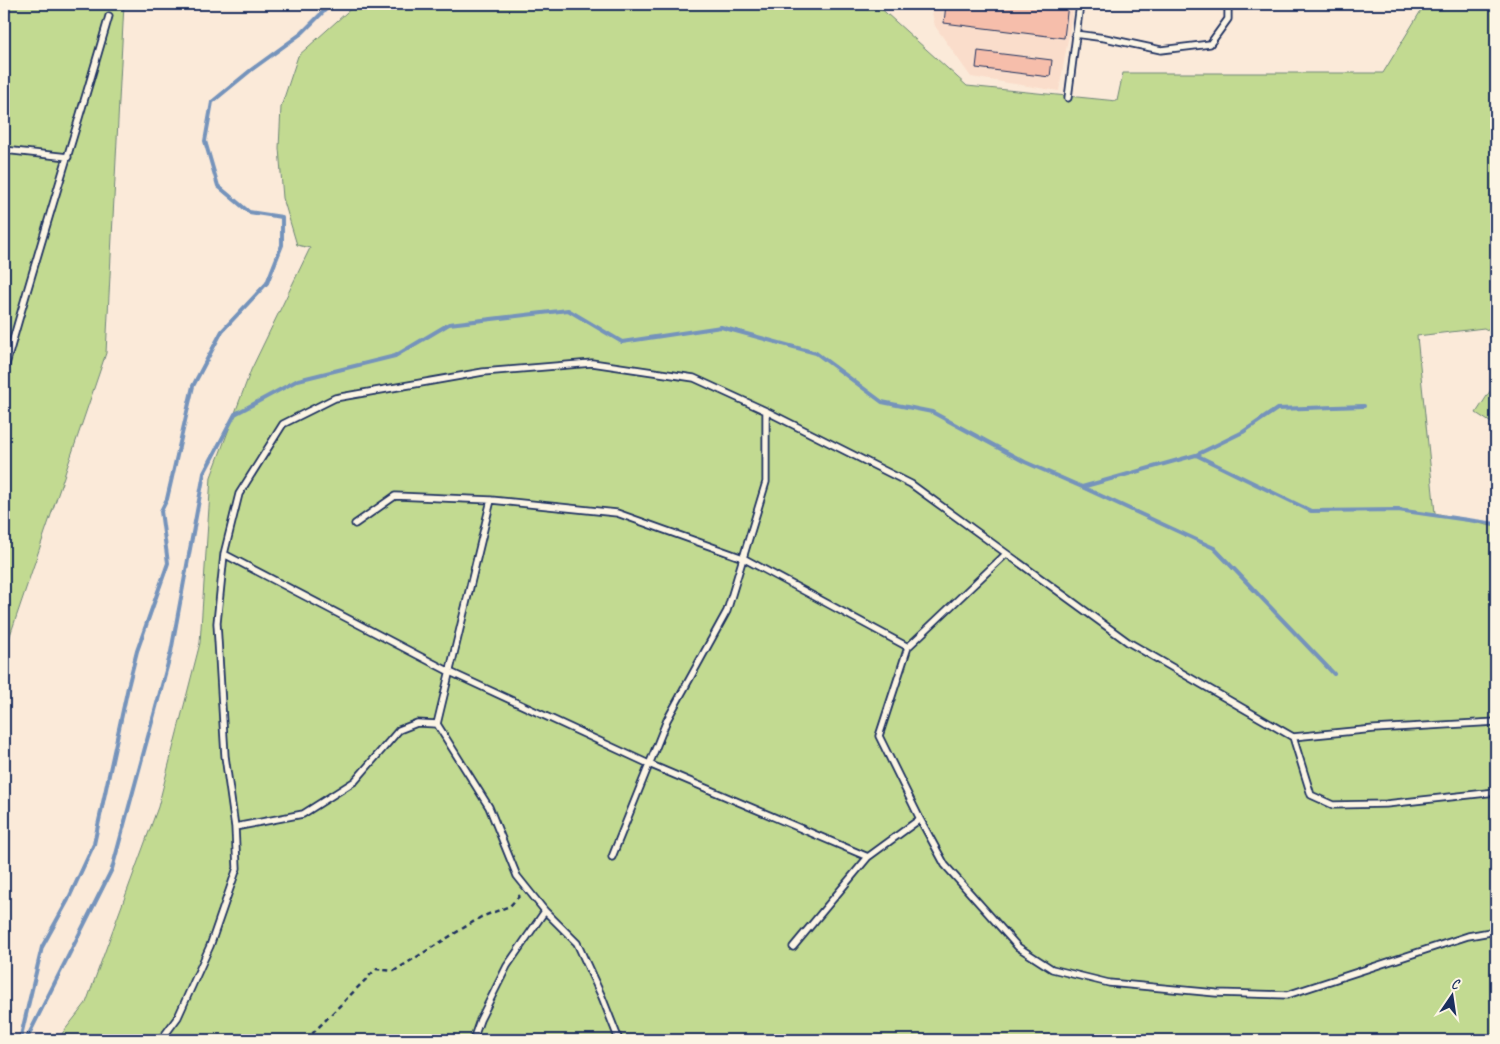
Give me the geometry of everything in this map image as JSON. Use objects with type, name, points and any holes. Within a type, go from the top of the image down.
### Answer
[{"type":"lane","points":[[1068,98],[1080,4]]},
{"type":"lane","points":[[1075,34],[1105,38],[1161,50],[1210,44],[1228,19],[1228,4]]},
{"type":"lane","points":[[4,372],[28,285],[109,16]]},
{"type":"lane","points":[[4,150],[68,157]]},
{"type":"lane","points":[[161,1040],[178,1017],[210,946],[237,868],[235,827],[225,756],[217,623],[224,554],[239,494],[283,424],[335,398],[483,372],[592,363],[694,378],[766,411],[912,484],[1128,642],[1293,737],[1374,729],[1496,722]]},
{"type":"lane","points":[[612,858],[667,720],[726,611],[766,482],[766,411]]},
{"type":"lane","points":[[355,524],[395,496],[491,500],[617,513],[743,558],[908,647]]},
{"type":"lane","points":[[491,500],[437,724],[489,807],[517,876],[545,911],[577,943],[619,1040]]},
{"type":"lane","points":[[224,554],[450,672],[649,764],[868,857]]},
{"type":"lane","points":[[1006,554],[908,647],[879,736],[920,820],[945,865],[1018,947],[1052,969],[1109,983],[1216,993],[1287,995],[1468,936],[1496,931]]},
{"type":"lane","points":[[235,827],[303,814],[355,781],[399,730],[417,723],[437,724]]},
{"type":"lane","points":[[1293,737],[1311,795],[1333,804],[1386,804],[1496,792]]},
{"type":"lane","points":[[793,947],[868,857],[920,820]]},
{"type":"lane","points":[[473,1040],[480,1020],[507,966],[545,911]]},
{"type":"path","points":[[306,1040],[376,969],[394,971],[481,917],[510,906],[527,888]]},
{"type":"shaded area","points":[[930,4],[1074,4],[1059,91],[971,77],[935,26]]},
{"type":"green space","points":[[4,4],[124,4],[106,353],[4,653]]},
{"type":"green space","points":[[356,4],[876,4],[967,86],[1117,101],[1123,73],[1383,73],[1425,4],[1496,4],[1496,335],[1484,328],[1417,336],[1435,513],[1496,527],[1496,1040],[57,1040],[86,1003],[158,807],[200,643],[211,477],[251,370],[310,248],[297,245],[283,198],[279,148],[281,107],[298,56]]},
{"type":"green space","points":[[1496,382],[1496,426],[1476,413]]},
{"type":"building","points":[[946,4],[1068,4],[1064,38],[944,23]]},
{"type":"building","points":[[978,51],[1052,60],[1050,77],[976,68]]},
{"type":"waterway","points":[[20,1040],[42,947],[68,900],[94,844],[137,651],[168,563],[161,511],[167,499],[193,386],[222,331],[267,283],[282,245],[282,217],[249,212],[218,186],[205,141],[212,102],[251,70],[302,33],[331,4]]},
{"type":"waterway","points":[[26,1040],[112,869],[171,652],[204,473],[235,414],[298,380],[395,356],[449,324],[568,310],[622,342],[721,327],[816,353],[882,402],[932,412],[1025,462],[1082,487],[1196,455],[1243,432],[1277,409],[1364,406]]},
{"type":"waterway","points":[[1196,455],[1311,511],[1398,510],[1496,524]]},
{"type":"waterway","points":[[1082,487],[1214,548],[1334,674]]}]
